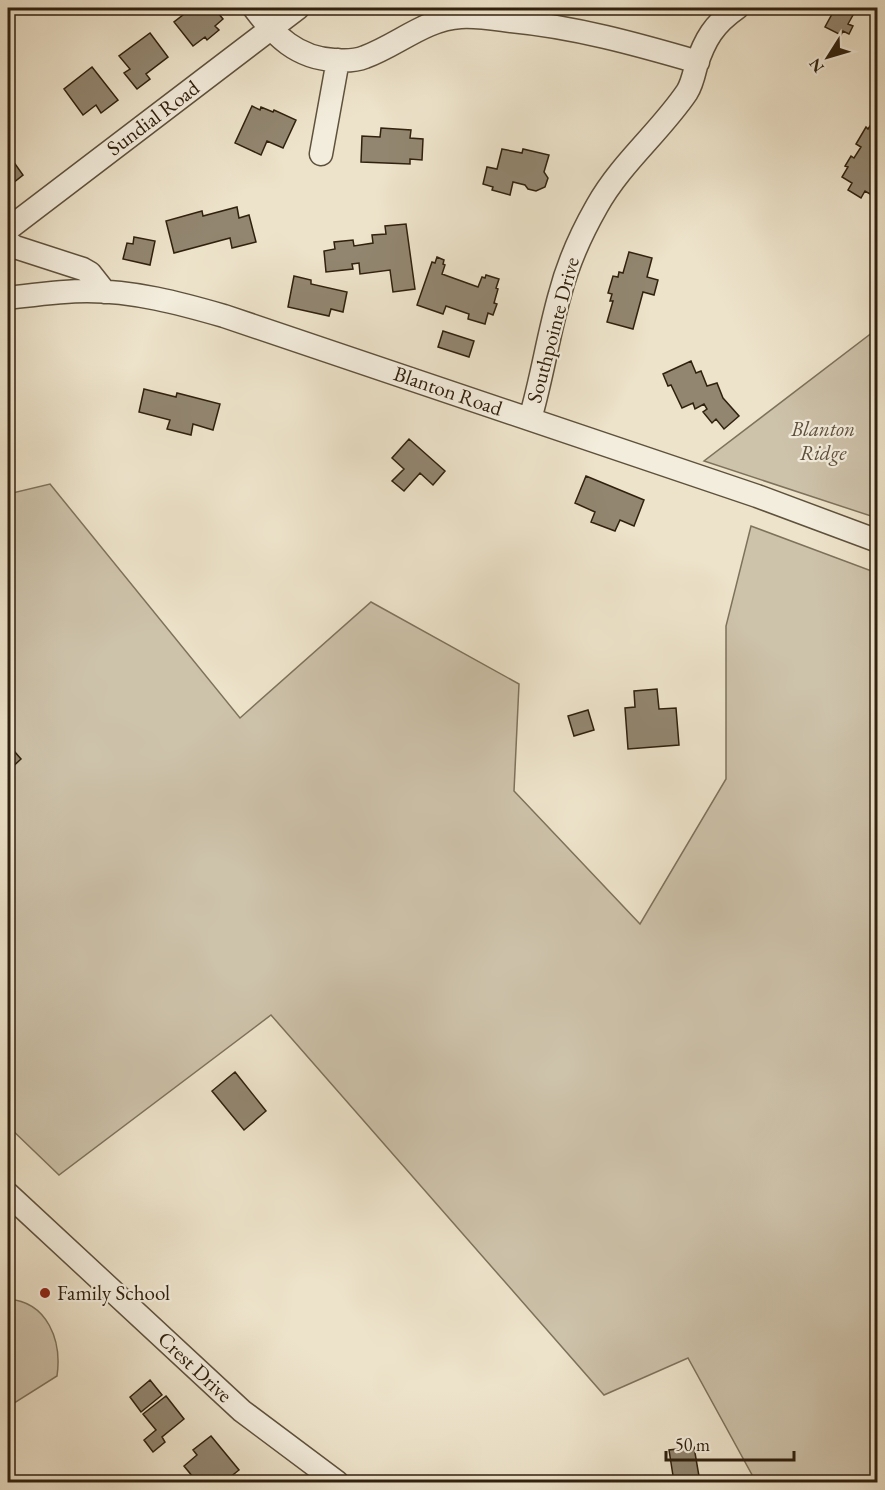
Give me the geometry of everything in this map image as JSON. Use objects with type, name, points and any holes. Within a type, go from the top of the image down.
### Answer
[{"type":"street","points":[[254,8],[270,29],[306,56],[322,60],[345,61],[365,57],[417,30],[440,21],[461,17],[553,25],[622,40],[698,62]]},
{"type":"street","name":"Sundial Road","points":[[8,229],[298,8]]},
{"type":"street","name":"Southpointe Drive","points":[[530,419],[560,294],[575,248],[598,204],[623,167],[671,114],[689,89],[708,37],[720,19],[737,8]]},
{"type":"street","points":[[321,154],[338,60]]},
{"type":"street","points":[[8,242],[15,247],[87,271],[105,292]]},
{"type":"street","name":"Blanton Road","points":[[8,298],[86,291],[105,292],[166,300],[224,316],[757,496],[878,541]]},
{"type":"street","name":"Crest Drive","points":[[8,1194],[243,1411],[337,1482]]},
{"type":"green space","name":"Blanton Ridge","points":[[877,329],[877,518],[704,461]]},
{"type":"green space","points":[[50,484],[240,718],[371,602],[519,684],[514,791],[640,924],[726,779],[726,626],[751,526],[877,573],[877,1482],[756,1482],[688,1358],[604,1395],[271,1015],[59,1175],[8,1126],[8,494]]},
{"type":"green space","points":[[8,1299],[33,1307],[42,1315],[54,1337],[58,1363],[57,1376],[8,1407]]},
{"type":"building","points":[[192,8],[194,11],[198,8],[214,8],[223,19],[215,26],[219,30],[207,40],[205,37],[193,46],[174,22]]},
{"type":"building","points":[[820,8],[857,8],[848,24],[853,26],[849,34],[843,31],[841,35],[825,27],[832,14]]},
{"type":"building","points":[[150,33],[168,57],[146,74],[150,79],[137,89],[124,73],[130,69],[119,56]]},
{"type":"building","points":[[92,67],[118,100],[101,113],[96,105],[83,115],[64,89]]},
{"type":"building","points":[[252,106],[260,110],[261,107],[273,112],[274,110],[296,120],[283,148],[267,141],[261,155],[235,143]]},
{"type":"building","points":[[872,123],[878,126],[878,197],[865,191],[861,198],[848,190],[852,183],[842,177],[851,156],[854,158],[861,147],[856,144],[866,127],[868,129]]},
{"type":"building","points":[[381,128],[411,130],[410,138],[423,139],[422,160],[410,159],[410,164],[361,162],[362,136],[380,137]]},
{"type":"building","points":[[502,149],[522,153],[523,149],[549,155],[544,172],[548,178],[545,187],[536,191],[513,182],[510,195],[492,190],[493,187],[483,184],[487,167],[497,169]]},
{"type":"building","points":[[8,154],[23,175],[8,187]]},
{"type":"building","points":[[237,207],[239,218],[249,215],[256,242],[232,248],[230,238],[174,253],[166,221],[202,211],[203,216]]},
{"type":"building","points":[[406,224],[415,289],[393,292],[390,270],[360,274],[359,263],[352,264],[353,269],[326,272],[324,251],[335,249],[334,242],[353,240],[354,246],[373,243],[372,235],[386,234],[385,226]]},
{"type":"building","points":[[134,237],[155,241],[150,265],[123,259],[127,243],[133,244]]},
{"type":"building","points":[[629,252],[652,258],[647,277],[658,280],[654,295],[643,292],[633,329],[607,322],[613,301],[610,301],[612,294],[608,293],[613,276],[618,277],[619,272],[623,273]]},
{"type":"building","points":[[437,257],[444,260],[442,274],[478,287],[482,277],[485,278],[486,275],[499,279],[494,303],[497,304],[493,315],[488,313],[485,324],[468,319],[469,314],[446,306],[443,314],[417,305],[432,262],[435,263]]},
{"type":"building","points":[[294,276],[311,280],[311,284],[347,292],[343,312],[331,309],[329,316],[288,307]]},
{"type":"building","points":[[443,331],[474,341],[469,357],[438,347]]},
{"type":"building","points":[[691,361],[696,373],[701,371],[707,386],[717,383],[723,398],[739,416],[724,429],[716,419],[712,423],[703,412],[707,409],[704,404],[695,409],[693,403],[682,408],[671,385],[668,386],[663,374]]},
{"type":"building","points":[[144,389],[176,397],[177,393],[220,404],[213,430],[193,424],[191,435],[167,429],[170,420],[139,412]]},
{"type":"building","points":[[409,439],[445,471],[433,485],[420,473],[404,491],[392,481],[404,469],[392,458]]},
{"type":"building","points":[[586,476],[644,500],[634,526],[620,520],[615,531],[591,522],[595,512],[575,503]]},
{"type":"building","points":[[657,689],[659,709],[676,708],[679,745],[628,749],[625,708],[635,707],[634,691]]},
{"type":"building","points":[[588,710],[594,730],[574,736],[568,716]]},
{"type":"building","points":[[8,744],[21,759],[8,771]]},
{"type":"building","points":[[235,1072],[266,1111],[244,1130],[212,1091]]},
{"type":"building","points":[[150,1380],[162,1395],[141,1412],[130,1397]]},
{"type":"building","points":[[166,1396],[184,1419],[162,1437],[165,1442],[153,1452],[144,1440],[156,1430],[143,1414]]},
{"type":"building","points":[[211,1436],[239,1470],[224,1482],[197,1482],[184,1466],[197,1455],[193,1450]]},
{"type":"building","points":[[694,1447],[700,1482],[674,1482],[669,1450]]},
{"type":"building","points":[[266,1477],[270,1482],[258,1482]]},
{"type":"place","name":"Family School","points":[[45,1293]]}]
